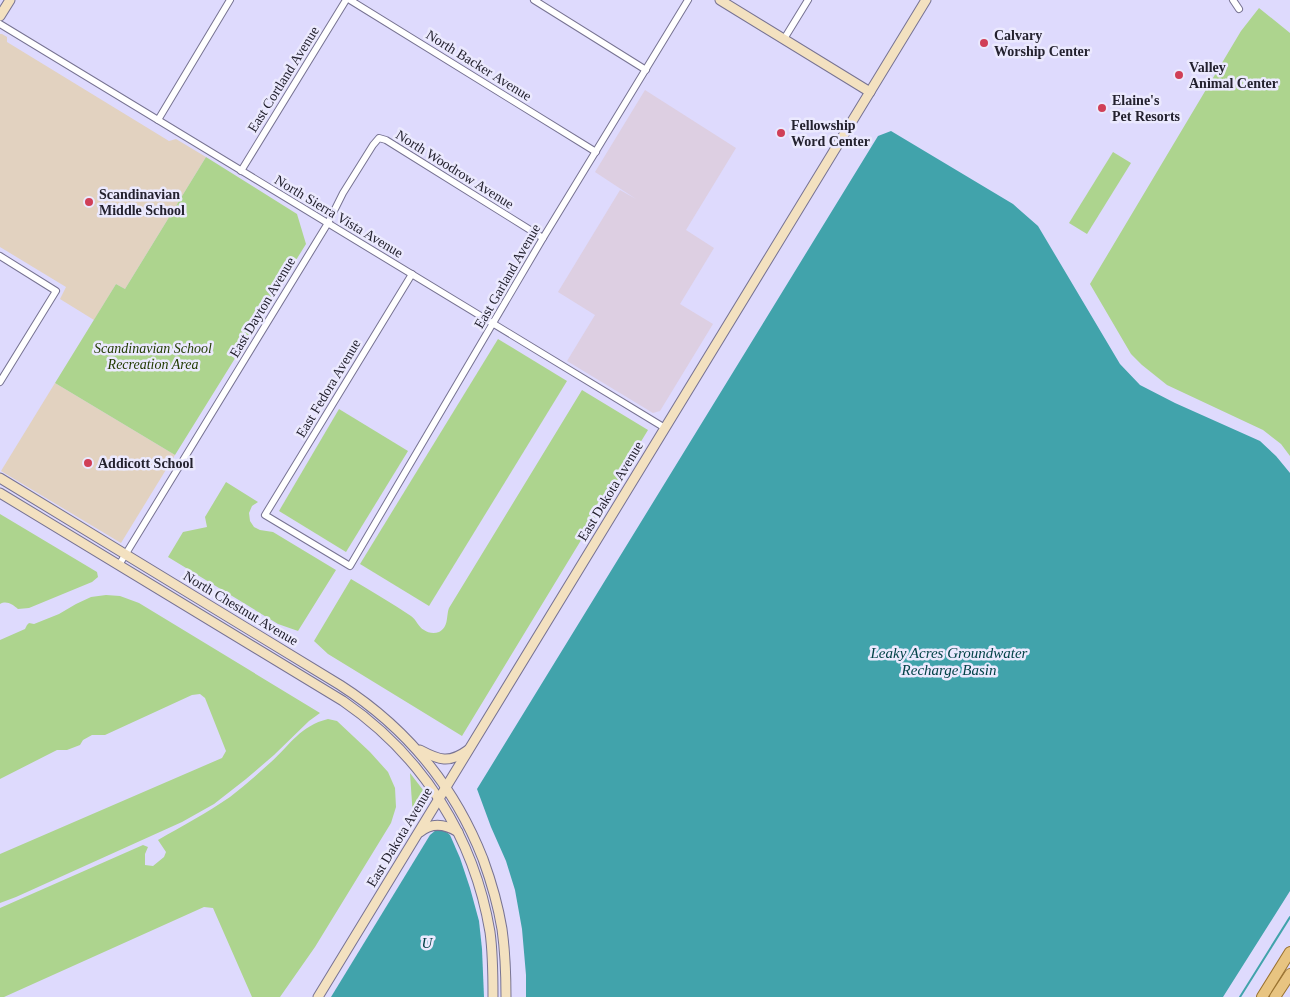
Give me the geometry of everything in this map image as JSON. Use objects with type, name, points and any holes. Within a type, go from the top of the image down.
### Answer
[{"type":"main road","points":[[0,16],[10,0]]},
{"type":"main road","points":[[720,0],[870,92]]},
{"type":"main road","name":"East Dakota Avenue","points":[[318,997],[926,0]]},
{"type":"main road","name":"North Chestnut Avenue","points":[[0,478],[358,697],[388,720],[415,747],[446,787],[465,819],[488,874],[503,935],[506,997]]},
{"type":"main road","name":"North Chestnut Avenue","points":[[0,493],[343,701],[374,724],[393,742],[413,763],[439,798],[459,833],[471,861],[485,907],[492,949],[493,997]]},
{"type":"main road","points":[[288,667],[294,657]]},
{"type":"main road","points":[[415,747],[436,758],[446,760],[452,759],[470,748]]},
{"type":"main road","points":[[418,834],[432,825],[449,827],[459,833]]},
{"type":"main road","points":[[1262,997],[1290,952]]},
{"type":"main road","points":[[1275,997],[1290,974]]},
{"type":"street","points":[[158,120],[230,0]]},
{"type":"street","name":"East Cortland Avenue","points":[[241,171],[346,0]]},
{"type":"street","name":"North Backer Avenue","points":[[350,0],[596,152]]},
{"type":"street","points":[[534,0],[646,70]]},
{"type":"street","name":"East Garland Avenue","points":[[350,566],[544,238],[688,0]]},
{"type":"street","points":[[784,39],[808,0]]},
{"type":"street","points":[[1233,0],[1239,9]]},
{"type":"street","name":"North Sierra Vista Avenue","points":[[0,24],[665,428]]},
{"type":"street","name":"East Dayton Avenue","points":[[118,565],[328,223],[343,193],[378,138]]},
{"type":"street","name":"North Woodrow Avenue","points":[[378,138],[386,140],[544,238]]},
{"type":"street","points":[[0,256],[56,291],[0,382]]},
{"type":"street","name":"East Fedora Avenue","points":[[350,566],[265,515],[412,274]]},
{"type":"shaded area","name":"Scandinavian Middle School","points":[[0,34],[7,37],[7,42],[169,141],[176,139],[206,157],[125,289],[116,284],[94,320],[60,299],[66,287],[0,247]]},
{"type":"shaded area","points":[[645,90],[736,148],[686,230],[714,248],[680,304],[713,324],[660,411],[653,413],[567,361],[595,315],[558,292],[620,190],[636,199],[595,172]]},
{"type":"shaded area","name":"Addicott School","points":[[55,383],[175,455],[121,543],[1,471]]},
{"type":"green space","points":[[1259,8],[1290,33],[1290,456],[1281,444],[1263,430],[1167,385],[1142,365],[1131,354],[1090,284],[1241,31]]},
{"type":"green space","points":[[1113,152],[1131,163],[1087,234],[1069,223]]},
{"type":"green space","name":"Scandinavian School Recreation Area","points":[[206,157],[297,214],[306,244],[175,455],[55,383],[116,284],[125,289]]},
{"type":"green space","points":[[498,339],[567,381],[429,606],[360,564]]},
{"type":"green space","points":[[582,390],[648,430],[462,736],[328,654],[314,641],[351,579],[411,616],[426,631],[435,633],[442,630],[446,624],[449,608]]},
{"type":"green space","points":[[339,409],[408,451],[346,552],[279,511]]},
{"type":"green space","points":[[226,482],[258,502],[252,506],[249,513],[250,521],[254,527],[273,532],[336,570],[298,631],[278,624],[168,557],[183,532],[207,527],[205,517]]},
{"type":"green space","points":[[0,514],[97,572],[98,577],[92,582],[29,608],[18,609],[7,603],[0,604]]},
{"type":"green space","points":[[120,596],[139,603],[320,713],[309,721],[274,755],[214,804],[182,822],[0,903],[0,854],[222,758],[226,751],[205,698],[200,694],[192,695],[105,735],[92,735],[83,740],[80,745],[67,750],[57,750],[0,779],[0,640],[25,629],[29,623],[34,624],[59,614],[91,597]]},
{"type":"green space","points":[[328,719],[337,721],[388,772],[395,788],[396,807],[391,823],[315,947],[280,997],[252,997],[213,908],[204,907],[4,997],[0,997],[0,908],[143,845],[148,847],[145,854],[145,865],[153,866],[164,857],[166,852],[158,840],[230,797],[278,755],[296,736],[310,726]]},
{"type":"green space","points":[[410,773],[423,790],[423,801],[413,818]]},
{"type":"water","name":"Leaky Acres Groundwater Recharge Basin","points":[[891,131],[1013,204],[1038,226],[1120,364],[1140,385],[1175,403],[1260,441],[1290,473],[1290,891],[1223,997],[526,997],[522,929],[515,890],[506,861],[477,789],[878,136]]},
{"type":"water","name":"U","points":[[436,830],[444,830],[450,835],[470,888],[479,921],[484,997],[331,997],[430,835]]},
{"type":"waterway","points":[[1240,997],[1290,917]]},
{"type":"place","name":"Calvary Worship Center","points":[[984,43]]},
{"type":"place","name":"Valley Animal Center","points":[[1179,75]]},
{"type":"place","name":"Elaine's Pet Resorts","points":[[1102,108]]},
{"type":"place","name":"Fellowship Word Center","points":[[781,133]]},
{"type":"place","name":"Scandinavian Middle School","points":[[89,202]]},
{"type":"place","name":"Addicott School","points":[[88,463]]}]
